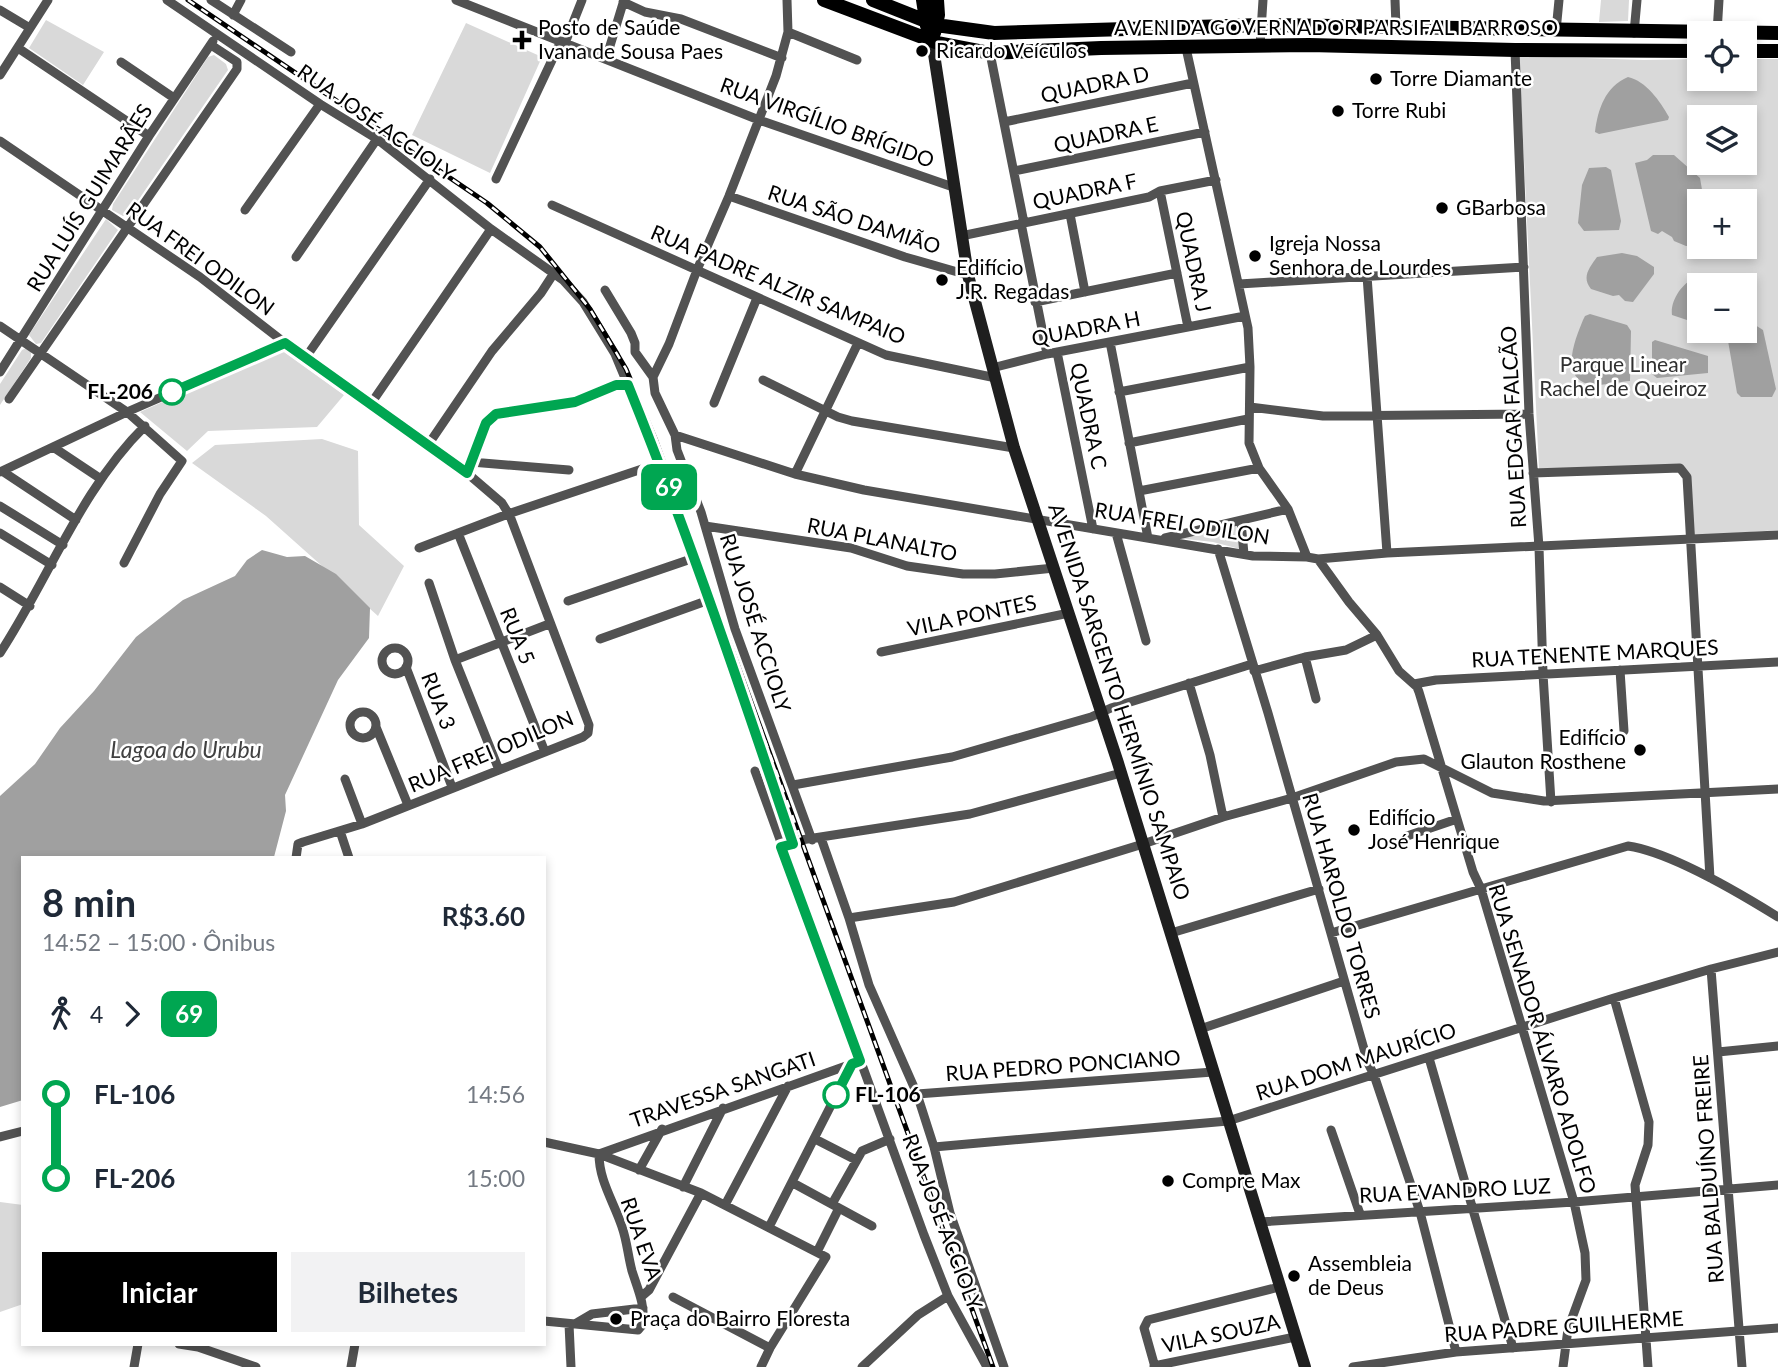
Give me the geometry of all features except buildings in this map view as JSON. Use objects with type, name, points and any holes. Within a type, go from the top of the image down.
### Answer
[{"type":"main road","name":"AVENIDA GOVERNADOR PARSIFAL BARROSO","points":[[824,0],[932,41],[990,53],[1101,48],[1367,45],[1515,50],[1687,51]]},
{"type":"main road","name":"AVENIDA GOVERNADOR PARSIFAL BARROSO","points":[[873,0],[931,23],[973,31],[1012,34],[1262,25],[1687,33]]},
{"type":"main road","points":[[890,7],[902,6],[912,0]]},
{"type":"main road","name":"AVENIDA SARGENTO HERMÍNIO SAMPAIO","points":[[923,0],[931,23],[968,275],[1014,448],[1121,773],[1305,1367]]},
{"type":"main road","name":"AVENIDA SARGENTO HERMÍNIO SAMPAIO","points":[[931,23],[937,0]]},
{"type":"main road","points":[[1515,50],[1519,41],[1530,36],[1603,37],[1630,33]]},
{"type":"main road","name":"AVENIDA GOVERNADOR PARSIFAL BARROSO","points":[[1757,33],[1778,33]]},
{"type":"main road","points":[[1757,51],[1778,51]]},
{"type":"street","points":[[0,75],[48,0]]},
{"type":"street","name":"RUA JOSÉ ACCIOLY","points":[[167,0],[320,104],[377,139],[491,229],[554,274],[583,302],[615,354],[623,381],[660,462],[793,844]]},
{"type":"street","points":[[211,0],[291,52]]},
{"type":"street","points":[[233,15],[242,0]]},
{"type":"street","name":"RUA VIRGÍLIO BRÍGIDO","points":[[456,0],[759,120],[953,187]]},
{"type":"street","points":[[496,179],[582,0]]},
{"type":"street","points":[[653,377],[729,196],[782,58],[788,32],[787,0]]},
{"type":"street","points":[[1260,46],[1263,0]]},
{"type":"street","points":[[1395,0],[1396,26]]},
{"type":"street","points":[[1556,31],[1559,0]]},
{"type":"street","points":[[1630,33],[1637,0]]},
{"type":"street","points":[[1718,21],[1719,0]]},
{"type":"street","points":[[606,59],[624,1],[645,12],[681,19],[782,58]]},
{"type":"street","points":[[0,10],[30,29]]},
{"type":"street","points":[[788,32],[857,61]]},
{"type":"street","name":"RUA LUÍS GUIMARÃES","points":[[0,372],[149,136],[217,34]]},
{"type":"street","name":"RUA LUÍS GUIMARÃES","points":[[9,399],[237,69],[237,62],[211,45]]},
{"type":"street","points":[[18,48],[149,136]]},
{"type":"street","points":[[1186,48],[1240,284],[1250,367],[1249,443],[1259,468],[1288,509],[1307,556]]},
{"type":"street","name":"RUA EDGAR FALCÃO","points":[[1515,50],[1529,414],[1539,547],[1550,802]]},
{"type":"street","points":[[990,53],[1023,223]]},
{"type":"street","points":[[121,62],[174,99]]},
{"type":"street","name":"QUADRA D","points":[[1004,122],[1193,83]]},
{"type":"street","points":[[245,210],[320,104]]},
{"type":"street","name":"QUADRA E","points":[[1014,171],[1205,132]]},
{"type":"street","points":[[296,257],[377,139]]},
{"type":"street","name":"RUA FREI ODILON","points":[[0,141],[200,277],[285,343],[467,473],[502,503],[508,514],[589,724],[588,733],[362,824],[298,845],[296,856]]},
{"type":"street","points":[[306,357],[430,179]]},
{"type":"street","name":"QUADRA F","points":[[961,236],[1149,197],[1160,191],[1216,180]]},
{"type":"street","name":"QUADRA J","points":[[1160,191],[1188,327],[1245,316]]},
{"type":"street","name":"RUA SÃO DAMIÃO","points":[[729,196],[874,247],[968,275]]},
{"type":"street","name":"RUA PADRE ALZIR SAMPAIO","points":[[552,205],[886,355],[994,373]]},
{"type":"street","points":[[1070,214],[1085,292]]},
{"type":"street","name":"QUADRA C","points":[[1023,223],[1035,302],[1052,353],[1093,529]]},
{"type":"street","points":[[370,405],[491,229]]},
{"type":"street","points":[[1240,284],[1524,267]]},
{"type":"street","name":"QUADRA H","points":[[1035,302],[1177,273]]},
{"type":"street","points":[[428,445],[492,351],[554,274]]},
{"type":"street","points":[[1367,276],[1387,554]]},
{"type":"street","name":"RUA JOSÉ ACCIOLY","points":[[605,290],[631,333],[635,352],[653,377],[655,393],[675,435],[677,450],[705,526],[735,629],[793,785],[849,918],[869,985],[917,1094],[934,1147],[950,1213],[1004,1367]]},
{"type":"street","points":[[715,403],[757,298]]},
{"type":"street","points":[[0,326],[127,412],[182,461],[160,494],[124,563]]},
{"type":"street","name":"QUADRA H","points":[[994,373],[1052,353],[1188,327]]},
{"type":"street","points":[[1110,342],[1148,538]]},
{"type":"street","points":[[1,471],[285,343]]},
{"type":"street","points":[[794,474],[858,343]]},
{"type":"street","points":[[1119,392],[1250,367]]},
{"type":"street","points":[[763,380],[852,421],[1014,448]]},
{"type":"street","points":[[467,473],[486,423],[496,414],[575,402],[623,381]]},
{"type":"street","points":[[1250,407],[1324,416],[1529,414]]},
{"type":"street","points":[[1129,443],[1248,419]]},
{"type":"street","points":[[0,653],[3,642],[30,606],[101,479],[127,444],[145,426]]},
{"type":"street","name":"RUA FREI ODILON","points":[[675,435],[794,474],[864,490],[1244,554],[1307,556],[1318,559],[1778,535]]},
{"type":"street","points":[[52,447],[101,479]]},
{"type":"street","points":[[471,462],[569,470]]},
{"type":"street","points":[[419,548],[508,514],[645,468]]},
{"type":"street","points":[[1139,491],[1259,468]]},
{"type":"street","points":[[1533,473],[1680,468],[1687,477],[1710,878]]},
{"type":"street","points":[[1,471],[76,520]]},
{"type":"street","points":[[0,506],[62,545]]},
{"type":"street","points":[[1160,539],[1288,509]]},
{"type":"street","points":[[1241,522],[1244,554]]},
{"type":"street","name":"RUA PLANALTO","points":[[705,526],[851,548],[907,566],[963,574],[995,574],[1054,568]]},
{"type":"street","points":[[0,533],[52,565]]},
{"type":"street","name":"RUA 5","points":[[458,533],[545,752]]},
{"type":"street","points":[[1116,533],[1146,641]]},
{"type":"street","name":"RUA HAROLDO TORRES","points":[[1218,549],[1368,1063],[1420,1212],[1456,1352]]},
{"type":"street","points":[[568,601],[694,558]]},
{"type":"street","points":[[1318,559],[1340,591],[1377,635],[1399,671],[1414,684]]},
{"type":"street","points":[[429,583],[455,660],[499,770]]},
{"type":"street","points":[[0,587],[30,606]]},
{"type":"street","points":[[600,639],[709,600]]},
{"type":"street","name":"VILA PONTES","points":[[881,652],[1069,614]]},
{"type":"street","points":[[455,660],[549,624]]},
{"type":"street","points":[[793,785],[952,757],[1102,713],[1189,683],[1305,656],[1346,650],[1377,635]]},
{"type":"street","points":[[1305,656],[1316,699]]},
{"type":"street","name":"RUA TENENTE MARQUES","points":[[1414,684],[1436,680],[1778,662]]},
{"type":"street","name":"RUA 3","points":[[406,667],[452,787]]},
{"type":"street","points":[[1620,670],[1623,731]]},
{"type":"street","points":[[1189,683],[1210,755],[1223,817]]},
{"type":"street","name":"RUA SENADOR ÁLVARO ADOLFO","points":[[1414,684],[1419,692],[1473,872],[1481,889],[1574,1202],[1587,1270],[1586,1280],[1571,1319],[1563,1367]]},
{"type":"street","points":[[376,727],[408,805]]},
{"type":"street","points":[[849,918],[954,902],[1415,758],[1424,759],[1492,793],[1550,802],[1778,789]]},
{"type":"street","name":"RUA JOSÉ ACCIOLY","points":[[755,771],[856,1062],[890,1139],[948,1296],[987,1367]]},
{"type":"street","points":[[781,847],[970,814],[1121,773]]},
{"type":"street","points":[[345,779],[362,824]]},
{"type":"street","points":[[1406,836],[1457,819]]},
{"type":"street","points":[[340,831],[348,856]]},
{"type":"street","points":[[1331,933],[1620,846],[1636,847],[1710,878],[1777,916]]},
{"type":"street","points":[[1171,933],[1319,889]]},
{"type":"street","name":"RUA DOM MAURÍCIO","points":[[934,1147],[1228,1121],[1614,998],[1778,952]]},
{"type":"street","name":"RUA BALDUÍNO FREIRE","points":[[1711,969],[1742,1367]]},
{"type":"street","points":[[1200,1029],[1344,981]]},
{"type":"street","points":[[1614,998],[1649,1122],[1650,1136],[1636,1177],[1635,1197],[1648,1367]]},
{"type":"street","points":[[1718,1052],[1778,1046]]},
{"type":"street","points":[[1429,1058],[1513,1348]]},
{"type":"street","points":[[769,1227],[856,1062]]},
{"type":"street","name":"TRAVESSA SANGATI","points":[[599,1154],[662,1129],[856,1062]]},
{"type":"street","name":"RUA PEDRO PONCIANO","points":[[917,1094],[1213,1072]]},
{"type":"street","points":[[725,1205],[788,1086]]},
{"type":"street","points":[[683,1186],[723,1108]]},
{"type":"street","points":[[639,1170],[662,1129]]},
{"type":"street","points":[[1331,1130],[1360,1214]]},
{"type":"street","points":[[0,1137],[21,1132]]},
{"type":"street","points":[[815,1139],[856,1160]]},
{"type":"street","points":[[761,1367],[822,1255],[835,1206],[856,1160],[862,1152],[890,1139]]},
{"type":"street","points":[[546,1142],[599,1154],[683,1186],[822,1255]]},
{"type":"street","name":"RUA EVA","points":[[572,1324],[638,1330],[643,1324],[642,1296],[633,1272],[623,1229],[607,1195],[599,1166],[599,1154]]},
{"type":"street","points":[[793,1183],[872,1226]]},
{"type":"street","name":"RUA EVANDRO LUZ","points":[[1259,1222],[1574,1202],[1778,1185]]},
{"type":"street","points":[[642,1296],[649,1290],[701,1194]]},
{"type":"street","points":[[1155,1367],[1144,1328],[1145,1323],[1153,1317],[1279,1287]]},
{"type":"street","points":[[862,1367],[918,1315],[948,1296]]},
{"type":"street","points":[[673,1297],[770,1348]]},
{"type":"street","points":[[546,1321],[572,1324],[592,1314],[643,1308]]},
{"type":"street","points":[[571,1367],[572,1324]]},
{"type":"street","name":"RUA PADRE GUILHERME","points":[[1353,1367],[1422,1355],[1778,1328]]},
{"type":"street","name":"VILA SOUZA","points":[[1155,1367],[1295,1336]]},
{"type":"street","points":[[134,1367],[138,1346]]},
{"type":"street","points":[[202,1346],[256,1367]]},
{"type":"street","points":[[351,1367],[355,1346]]},
{"type":"green space","points":[[1601,0],[1629,0],[1628,21],[1599,22]]},
{"type":"green space","points":[[46,20],[104,52],[83,85],[29,48]]},
{"type":"green space","points":[[466,23],[542,57],[490,173],[412,135]]},
{"type":"green space","points":[[214,55],[226,64],[228,70],[128,215],[123,216],[112,210],[113,204],[208,57]]},
{"type":"green space","name":"Parque Linear Rachel de Queiroz","points":[[1519,57],[1687,59],[1687,91],[1757,91],[1757,59],[1778,59],[1778,530],[1694,536],[1690,477],[1679,465],[1539,469]]},
{"type":"green space","points":[[106,219],[118,230],[41,343],[36,344],[29,335]]},
{"type":"green space","points":[[26,348],[31,352],[31,358],[0,405],[0,384]]},
{"type":"green space","points":[[283,351],[344,395],[317,427],[208,431],[187,451],[140,412],[275,352]]},
{"type":"green space","points":[[322,439],[358,451],[359,525],[404,566],[378,616],[266,516],[192,463],[215,445]]},
{"type":"green space","points":[[1236,525],[1240,549],[1213,542],[1177,538]]},
{"type":"green space","points":[[0,1202],[21,1205],[21,1305],[0,1312]]},
{"type":"water","points":[[1628,77],[1652,92],[1669,117],[1668,120],[1599,134],[1595,132],[1598,115],[1608,93]]},
{"type":"water","points":[[1653,155],[1674,155],[1687,166],[1687,175],[1697,175],[1700,178],[1702,189],[1687,189],[1687,246],[1674,241],[1662,231],[1658,234],[1651,231],[1635,163],[1647,160]]},
{"type":"water","points":[[1606,167],[1611,170],[1621,221],[1619,230],[1584,231],[1578,223],[1582,185],[1589,168]]},
{"type":"water","points":[[1622,253],[1637,256],[1654,267],[1654,274],[1633,302],[1625,301],[1619,295],[1613,296],[1591,289],[1588,285],[1588,272],[1597,257]]},
{"type":"water","points":[[1687,283],[1687,320],[1672,315],[1675,298]]},
{"type":"water","points":[[1590,314],[1627,325],[1631,331],[1630,381],[1591,385],[1575,376],[1572,360],[1575,343],[1585,316]]},
{"type":"water","points":[[1757,326],[1763,330],[1776,389],[1772,397],[1741,397],[1737,393],[1728,343],[1757,343]]},
{"type":"water","points":[[1655,340],[1708,356],[1708,373],[1657,378],[1652,374],[1652,342]]},
{"type":"water","name":"Lagoa do Urubu","points":[[262,550],[287,557],[305,556],[336,574],[370,608],[369,638],[338,680],[285,795],[286,811],[274,856],[21,856],[21,1101],[0,1107],[0,796],[35,764],[60,728],[94,691],[136,637],[183,600],[235,576],[247,560]]},
{"type":"railway","points":[[188,0],[487,203],[540,247],[590,309],[626,369],[656,441],[993,1367]]},
{"type":"bus line","name":"69","points":[[172,392],[285,343],[467,473],[490,417],[575,402],[616,385],[628,385],[660,462],[736,677],[793,844],[781,847],[860,1061],[852,1064],[836,1095]]},
{"type":"place","name":"Posto de Saúde Ivana de Sousa Paes","points":[[522,40]]},
{"type":"place","name":"Ricardo Veículos","points":[[922,51]]},
{"type":"place","name":"Torre Diamante","points":[[1376,79]]},
{"type":"place","name":"Torre Rubi","points":[[1338,111]]},
{"type":"place","name":"GBarbosa","points":[[1442,208]]},
{"type":"place","name":"Igreja Nossa Senhora de Lourdes","points":[[1255,256]]},
{"type":"place","name":"Edifício J.R. Regadas","points":[[942,280]]},
{"type":"place","name":"FL-206","points":[[172,392]]},
{"type":"place","name":"Edifício Glauton Rosthene","points":[[1640,750]]},
{"type":"place","name":"Edifício José Henrique","points":[[1354,830]]},
{"type":"place","name":"FL-106","points":[[836,1095]]},
{"type":"place","name":"Compre Max","points":[[1168,1181]]},
{"type":"place","name":"Assembleia de Deus","points":[[1294,1276]]},
{"type":"place","name":"Praça do Bairro Floresta","points":[[616,1319]]}]
